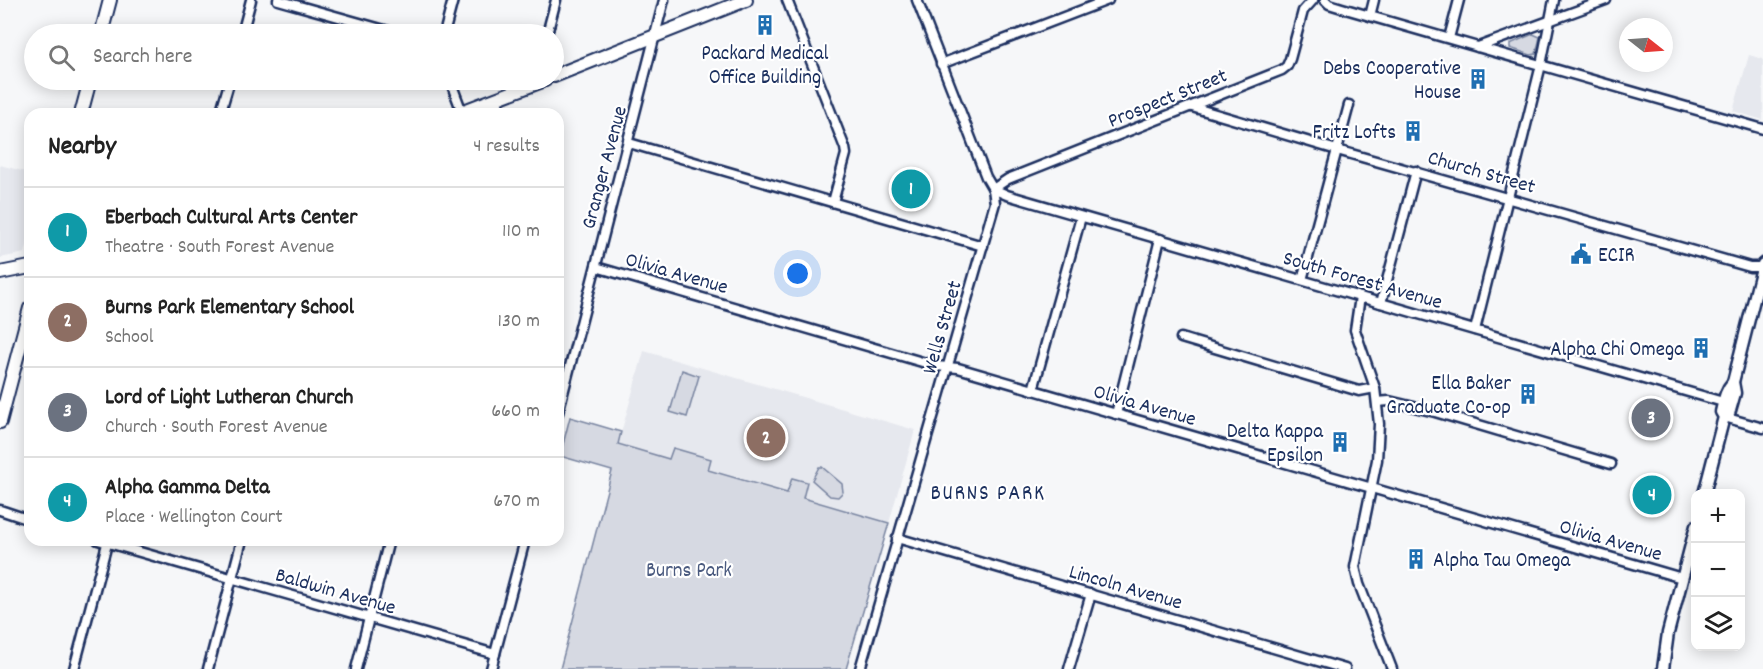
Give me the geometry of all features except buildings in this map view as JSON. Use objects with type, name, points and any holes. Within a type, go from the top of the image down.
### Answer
[{"type":"main road","points":[[104,24],[110,0]]},
{"type":"main road","points":[[564,72],[746,0]]},
{"type":"main road","points":[[83,108],[87,90]]},
{"type":"main road","points":[[471,108],[516,90]]},
{"type":"main road","points":[[0,273],[24,268]]},
{"type":"main road","points":[[0,422],[24,331]]},
{"type":"street","points":[[245,24],[251,0]]},
{"type":"street","points":[[278,0],[363,24]]},
{"type":"street","points":[[447,24],[453,0]]},
{"type":"street","points":[[550,24],[556,0]]},
{"type":"street","name":"Granger Avenue","points":[[564,390],[664,0]]},
{"type":"street","points":[[787,0],[845,148],[846,154],[833,202]]},
{"type":"street","points":[[917,0],[986,177],[993,189]]},
{"type":"street","points":[[941,64],[1108,0]]},
{"type":"street","name":"Prospect Street","points":[[993,189],[1008,179],[1276,73],[1287,66],[1303,11],[1313,0]]},
{"type":"street","points":[[1324,0],[1332,5],[1763,129]]},
{"type":"street","points":[[1370,16],[1374,0]]},
{"type":"street","points":[[1449,38],[1459,0]]},
{"type":"street","points":[[1475,330],[1541,65],[1554,0]]},
{"type":"street","points":[[1478,47],[1606,0]]},
{"type":"street","points":[[222,108],[227,90]]},
{"type":"street","points":[[453,90],[458,108]]},
{"type":"street","points":[[496,98],[499,108]]},
{"type":"street","points":[[1302,280],[1349,105]]},
{"type":"street","name":"Church Street","points":[[1192,107],[1750,267],[1763,266]]},
{"type":"street","points":[[629,143],[982,246]]},
{"type":"street","points":[[1381,303],[1416,171]]},
{"type":"street","name":"South Forest Avenue","points":[[993,189],[1007,195],[1723,402]]},
{"type":"street","name":"Wells Street","points":[[860,669],[995,204],[993,189]]},
{"type":"street","points":[[1033,390],[1081,216]]},
{"type":"street","points":[[1116,414],[1160,239]]},
{"type":"street","points":[[1705,489],[1735,393],[1733,382],[1763,266]]},
{"type":"street","name":"Olivia Avenue","points":[[596,267],[936,366],[958,368],[1682,578]]},
{"type":"street","points":[[1360,297],[1355,330],[1375,388],[1379,445],[1355,567],[1359,584],[1392,669]]},
{"type":"street","points":[[1181,338],[1359,391],[1375,388]]},
{"type":"street","points":[[1733,382],[1727,389],[1721,412],[1763,428]]},
{"type":"street","points":[[1377,402],[1389,401],[1435,412],[1611,464]]},
{"type":"street","points":[[0,510],[24,517]]},
{"type":"street","name":"Lincoln Avenue","points":[[897,538],[1345,669]]},
{"type":"street","points":[[1663,669],[1668,633],[1691,542]]},
{"type":"street","points":[[74,669],[106,546]]},
{"type":"street","name":"Baldwin Avenue","points":[[124,546],[495,654]]},
{"type":"street","points":[[208,669],[240,546]]},
{"type":"street","points":[[356,669],[387,546]]},
{"type":"street","points":[[491,669],[523,546]]},
{"type":"street","points":[[1069,669],[1091,594]]},
{"type":"shaded area","points":[[1749,55],[1763,59],[1763,120],[1733,111]]},
{"type":"shaded area","points":[[0,165],[24,171],[24,253],[0,258]]},
{"type":"shaded area","points":[[644,351],[915,430],[889,523],[618,444]]},
{"type":"green space","points":[[1533,34],[1540,37],[1536,54],[1531,55],[1510,48],[1510,44]]},
{"type":"green space","points":[[682,370],[699,376],[687,417],[670,412]]},
{"type":"green space","name":"Burns Park","points":[[570,417],[621,432],[618,444],[669,459],[673,448],[711,459],[708,470],[787,493],[792,478],[807,482],[803,498],[889,523],[846,669],[560,669],[612,471],[564,457],[564,440]]},
{"type":"green space","points":[[819,467],[842,484],[843,492],[838,497],[830,496],[812,480]]},
{"type":"place","name":"Packard Medical Office Building","points":[[765,25]]},
{"type":"place","name":"Debs Cooperative House","points":[[1478,79]]},
{"type":"place","name":"Fritz Lofts","points":[[1413,131]]},
{"type":"place","name":"Eberbach Cultural Arts Center","points":[[911,189]]},
{"type":"place","name":"ECIR","points":[[1581,254]]},
{"type":"place","name":"Alpha Chi Omega","points":[[1701,348]]},
{"type":"place","name":"Ella Baker Graduate Co-op","points":[[1528,394]]},
{"type":"place","name":"Lord of Light Lutheran Church","points":[[1651,418]]},
{"type":"place","name":"Burns Park Elementary School","points":[[766,438]]},
{"type":"place","name":"Delta Kappa Epsilon","points":[[1340,442]]},
{"type":"place","name":"Alpha Gamma Delta","points":[[1652,495]]},
{"type":"place","name":"Alpha Tau Omega","points":[[1416,559]]},
{"type":"district","name":"BURNS PARK","points":[[988,491]]}]
